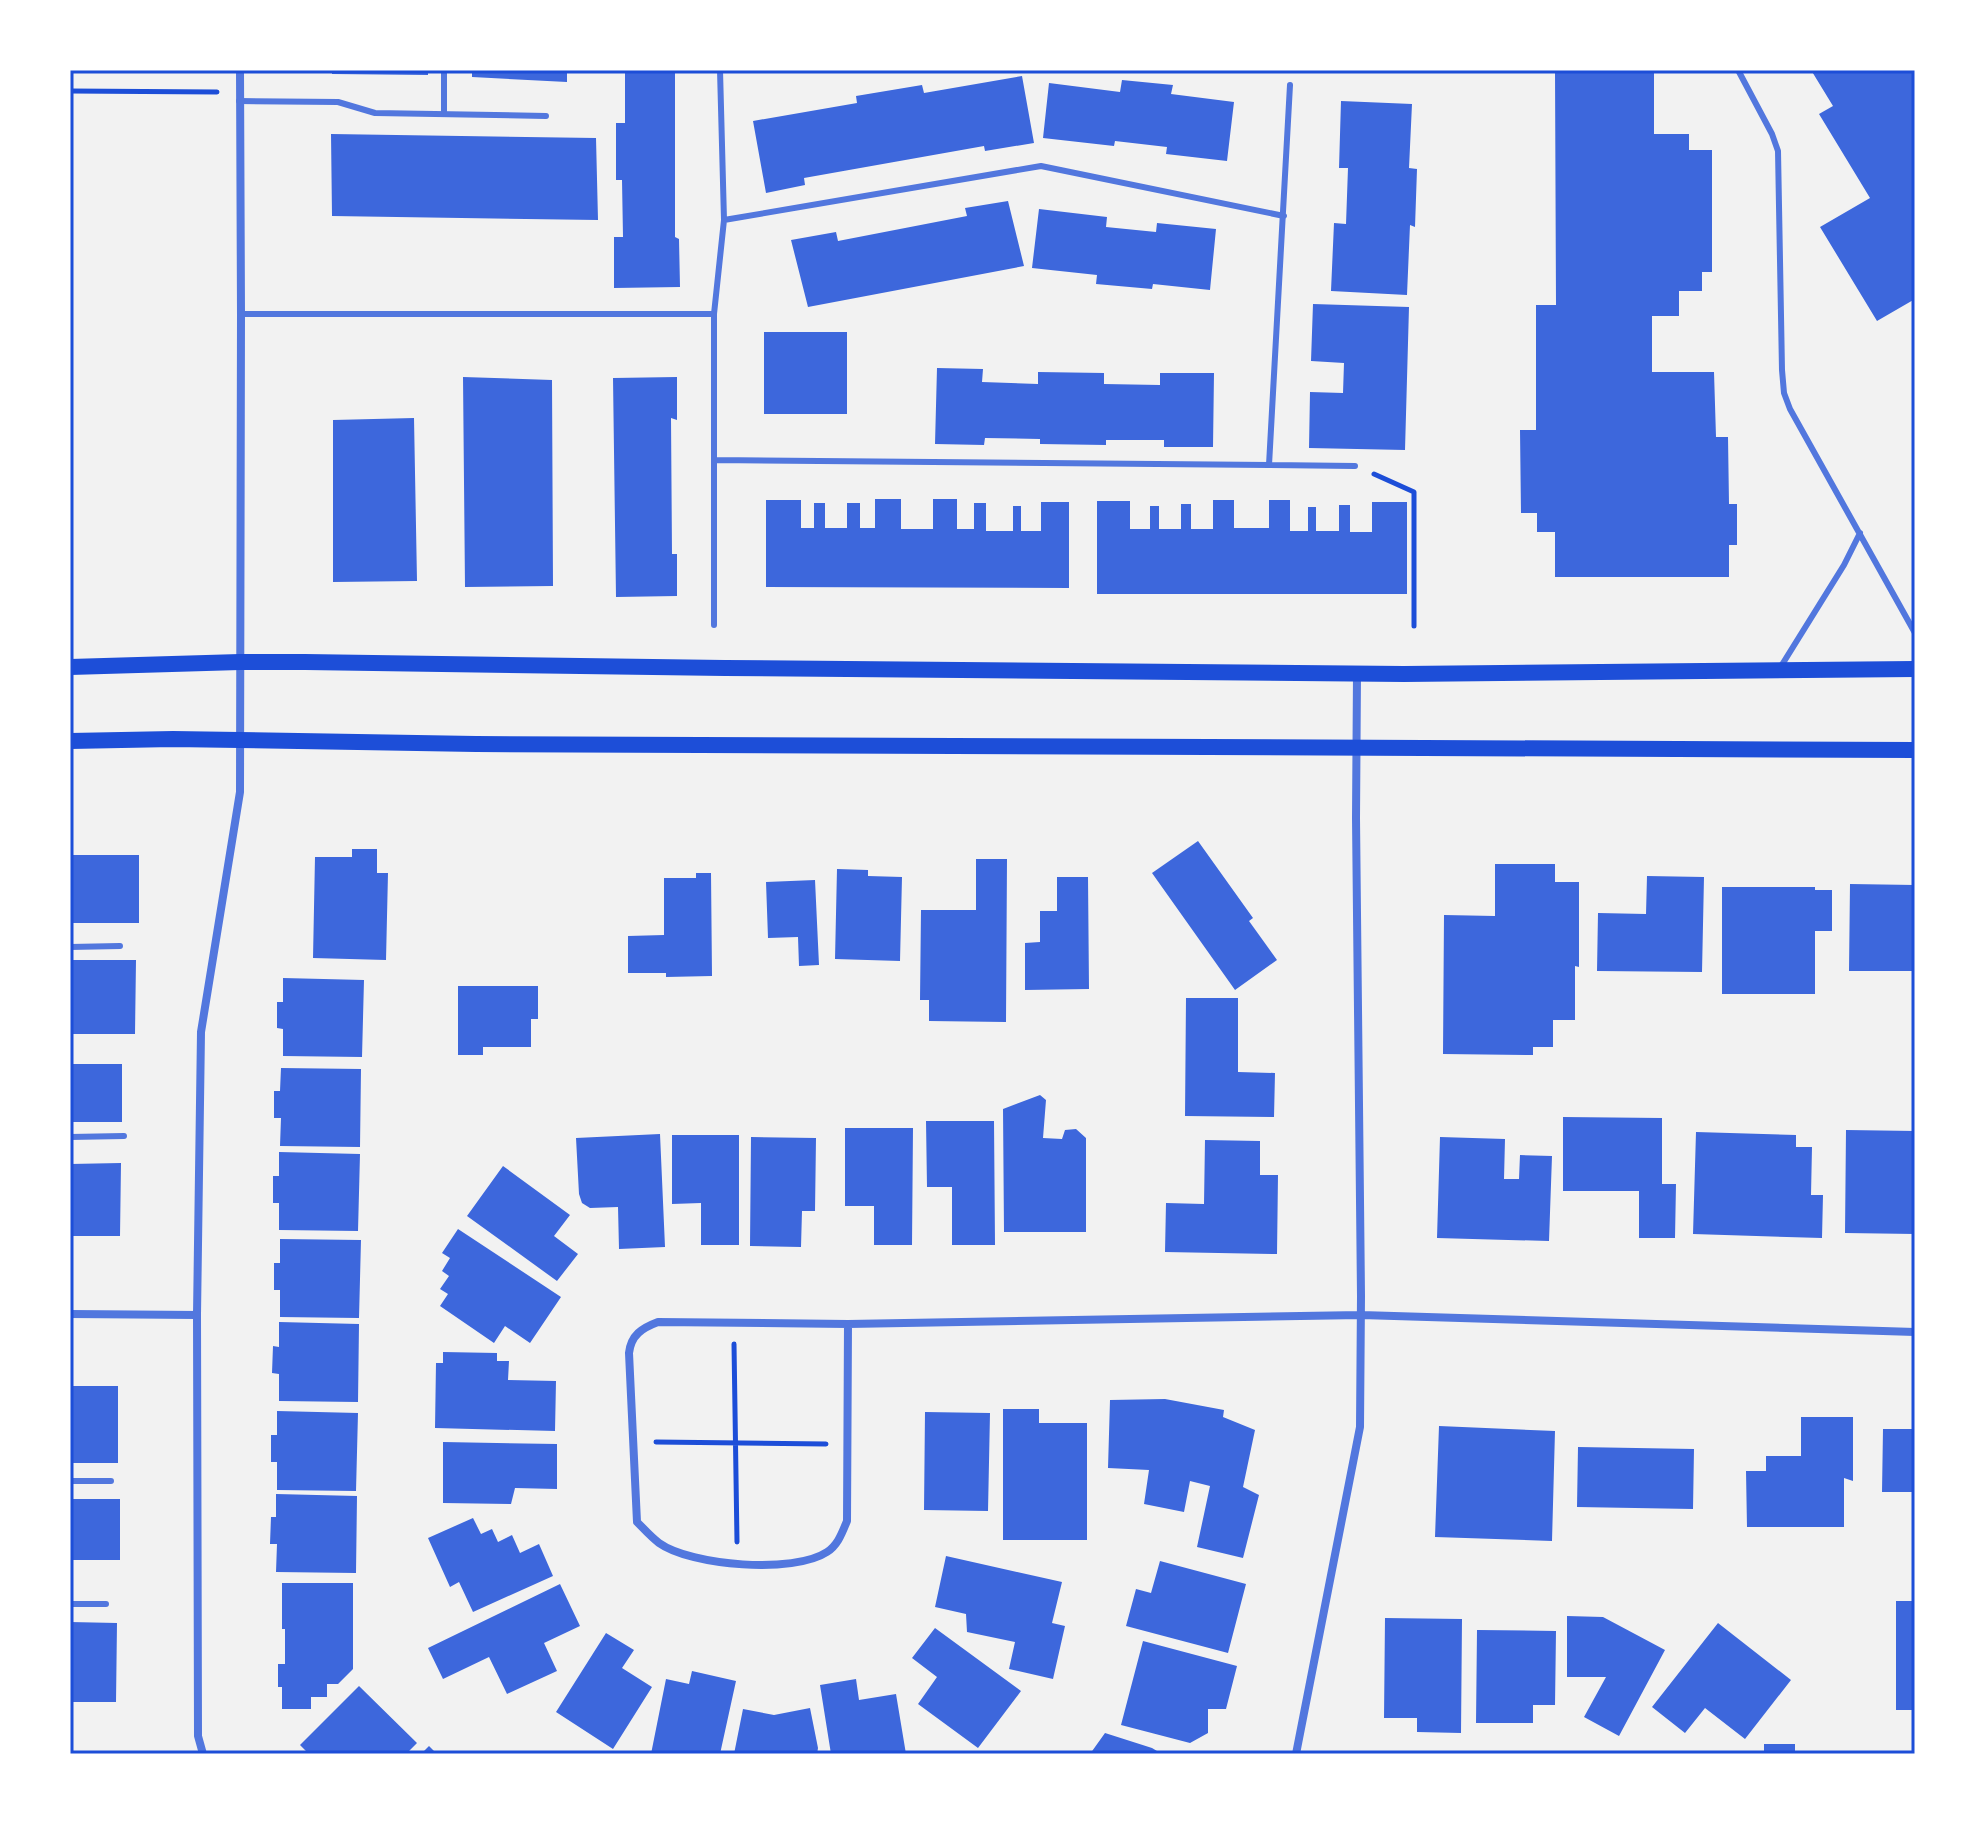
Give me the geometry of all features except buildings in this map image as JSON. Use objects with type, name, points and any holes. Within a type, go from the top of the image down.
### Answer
[{"type":"main road","points":[[70,667],[240,662],[1357,674],[1915,669]]},
{"type":"main road","points":[[70,741],[1915,750]]},
{"type":"street","points":[[203,1754],[198,1736],[197,1315],[201,1032],[240,792],[240,70]]},
{"type":"street","points":[[1296,1754],[1360,1427],[1357,674]]},
{"type":"street","points":[[70,1314],[197,1315]]},
{"type":"street","points":[[848,1324],[847,1521],[841,1537],[830,1551],[794,1564],[738,1564],[687,1556],[660,1544],[637,1522],[629,1353],[630,1343],[638,1332],[658,1322],[848,1324],[1361,1315],[1915,1332]]},
{"type":"lane","points":[[444,70],[444,113]]},
{"type":"lane","points":[[714,625],[714,314],[724,220],[720,70]]},
{"type":"lane","points":[[1738,70],[1778,151],[1784,393],[1915,633]]},
{"type":"lane","points":[[1269,465],[1290,85]]},
{"type":"lane","points":[[239,97],[338,102],[375,113],[546,116]]},
{"type":"lane","points":[[724,220],[1041,166],[1284,216]]},
{"type":"lane","points":[[241,314],[714,314]]},
{"type":"lane","points":[[714,460],[1355,466]]},
{"type":"lane","points":[[1778,670],[1844,565],[1860,533]]},
{"type":"lane","points":[[70,947],[120,946]]},
{"type":"lane","points":[[70,1137],[124,1136]]},
{"type":"lane","points":[[70,1481],[111,1481]]},
{"type":"lane","points":[[70,1604],[106,1604]]},
{"type":"path","points":[[70,91],[239,97]]},
{"type":"path","points":[[1355,466],[1414,492],[1414,626]]},
{"type":"path","points":[[733,1323],[738,1564]]},
{"type":"path","points":[[633,1442],[847,1444]]}]
